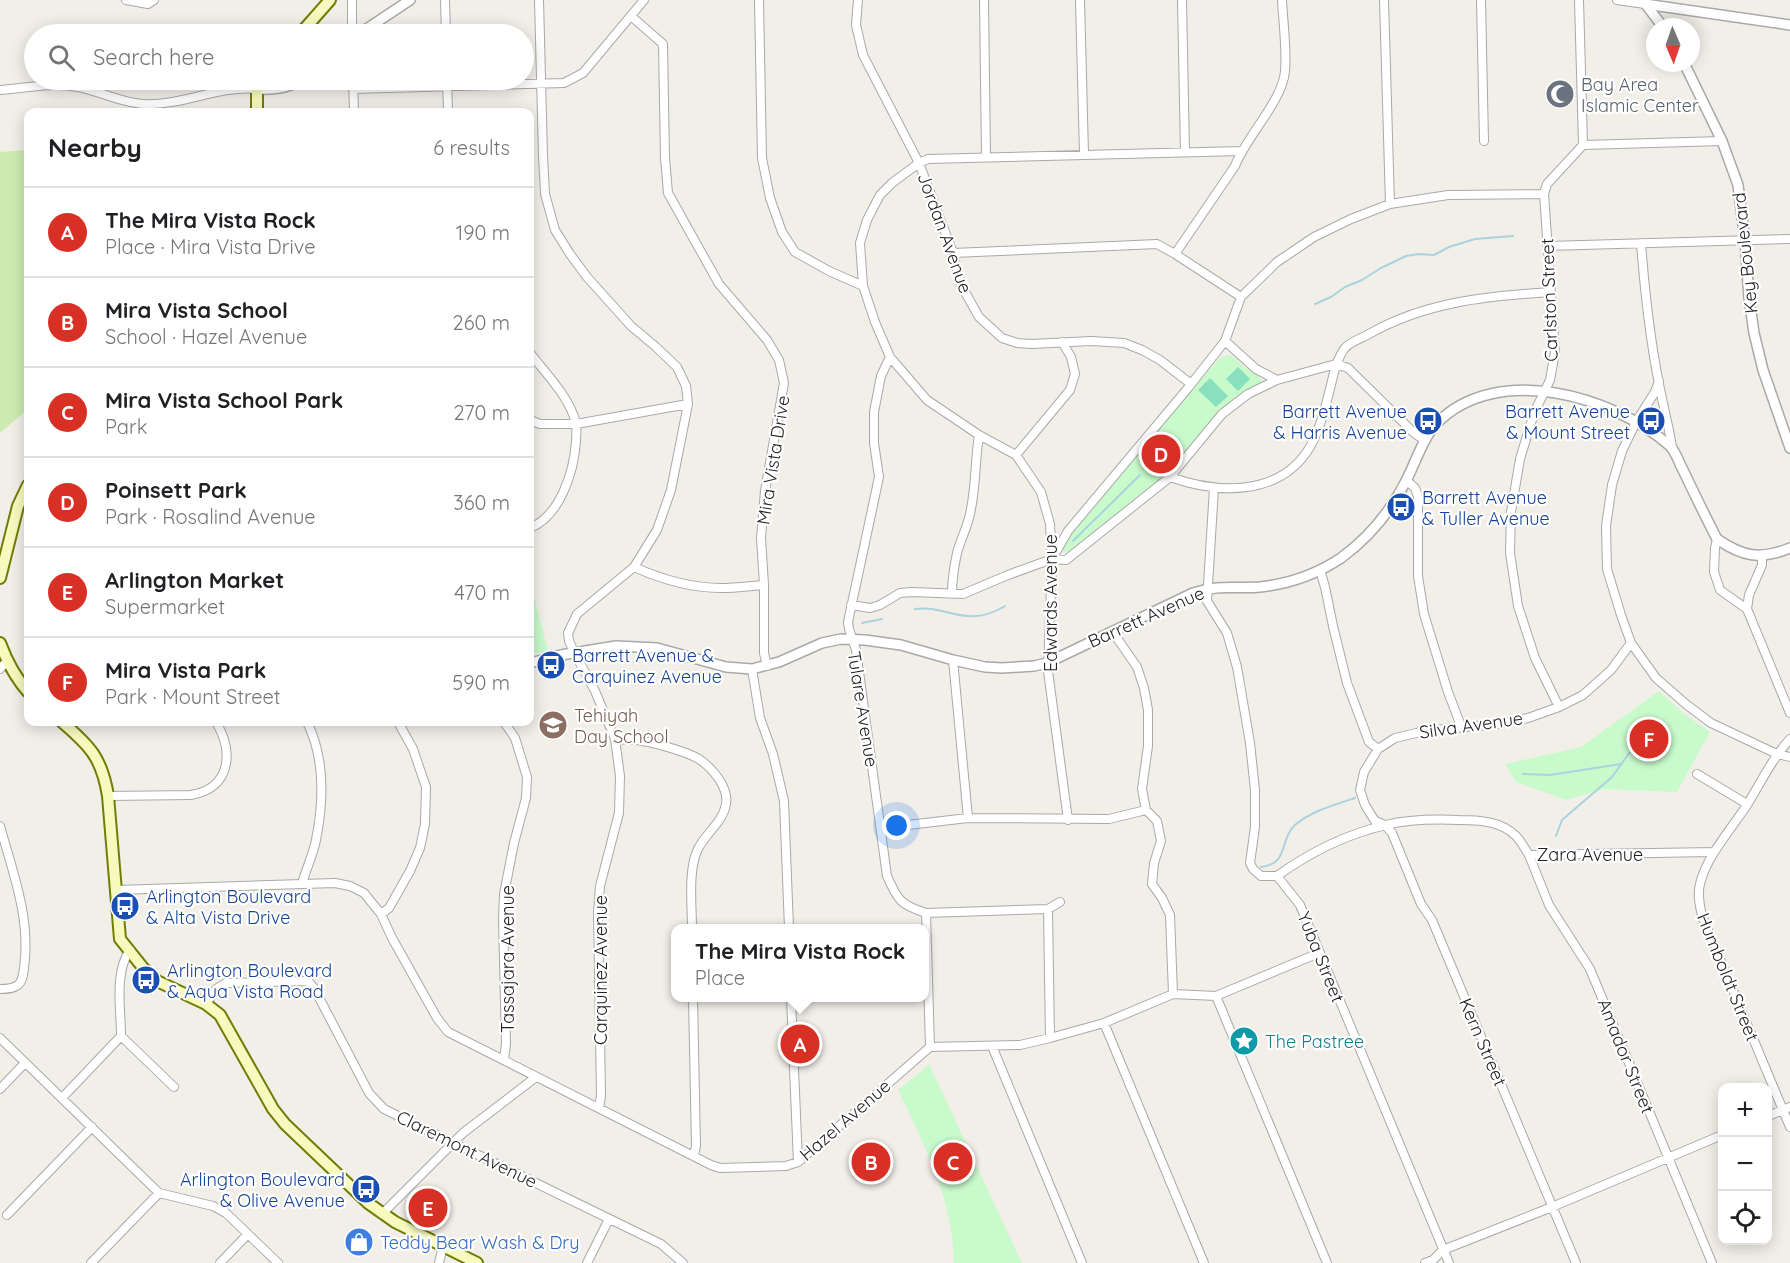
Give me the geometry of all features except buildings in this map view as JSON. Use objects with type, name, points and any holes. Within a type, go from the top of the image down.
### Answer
[{"type":"main road","points":[[309,24],[330,0]]},
{"type":"main road","points":[[257,108],[259,90]]},
{"type":"main road","points":[[0,578],[18,506],[24,493]]},
{"type":"main road","points":[[0,643],[3,665],[24,687]]},
{"type":"main road","points":[[66,726],[87,745],[98,760],[105,777],[120,939],[144,969],[157,981],[206,1004],[220,1015],[273,1109],[285,1124],[368,1203],[395,1222],[477,1263]]},
{"type":"street","points":[[130,1],[148,4],[154,0]]},
{"type":"street","points":[[352,0],[352,24]]},
{"type":"street","points":[[373,24],[410,0]]},
{"type":"street","points":[[446,0],[446,24]]},
{"type":"street","name":"Carquinez Avenue","points":[[539,0],[545,194],[555,230],[587,277],[632,326],[677,367],[686,386],[688,404],[671,490],[657,530],[634,567],[577,614],[568,633],[569,641],[595,691],[615,739],[620,776],[619,813],[600,886],[598,912],[601,1096],[599,1108]]},
{"type":"street","points":[[534,84],[564,83],[583,73],[644,0]]},
{"type":"street","points":[[759,0],[762,158],[770,198],[782,232],[795,252],[863,286]]},
{"type":"street","name":"Jordan Avenue","points":[[858,0],[856,25],[863,55],[919,163],[953,253],[961,285],[979,317],[1002,338],[1017,343],[1091,341],[1124,343],[1160,360],[1191,384]]},
{"type":"street","points":[[984,0],[986,157]]},
{"type":"street","points":[[1080,0],[1083,154]]},
{"type":"street","points":[[1182,0],[1185,152]]},
{"type":"street","points":[[1175,254],[1235,166],[1241,151],[1267,113],[1280,88],[1285,72],[1282,0]]},
{"type":"street","points":[[1384,0],[1389,204]]},
{"type":"street","points":[[1481,0],[1484,141]]},
{"type":"street","points":[[1052,559],[1068,531],[1225,342],[1241,297],[1277,262],[1314,237],[1350,219],[1389,204],[1448,195],[1544,194],[1547,184],[1583,145],[1579,0]]},
{"type":"street","points":[[1617,0],[1644,2],[1790,25]]},
{"type":"street","points":[[1644,2],[1656,18]]},
{"type":"street","name":"Mira Vista Drive","points":[[631,16],[663,44],[665,158],[668,193],[719,284],[767,340],[779,360],[784,383],[765,491],[761,538],[764,653],[767,666]]},
{"type":"street","name":"Key Boulevard","points":[[1688,72],[1722,141],[1738,185],[1754,333],[1763,370],[1790,448]]},
{"type":"street","points":[[0,90],[24,88]]},
{"type":"street","points":[[87,90],[145,108],[233,90]]},
{"type":"street","points":[[353,90],[354,108]]},
{"type":"street","points":[[447,90],[448,108]]},
{"type":"street","points":[[1583,145],[1722,141]]},
{"type":"street","points":[[919,163],[928,159],[1241,151]]},
{"type":"street","name":"Edwards Avenue","points":[[919,163],[880,195],[867,220],[860,243],[863,286],[874,322],[890,357],[927,400],[979,435],[1016,455],[1041,492],[1050,524],[1052,559],[1047,663],[1068,820]]},
{"type":"street","name":"Carlston Street","points":[[1544,194],[1555,352],[1550,380],[1534,413],[1521,459],[1511,512],[1510,553],[1518,606],[1535,658],[1559,707]]},
{"type":"street","points":[[1548,246],[1790,239]]},
{"type":"street","points":[[1641,243],[1645,291],[1672,448]]},
{"type":"street","points":[[953,253],[1157,244],[1241,297]]},
{"type":"street","points":[[1170,477],[1214,488],[1244,488],[1272,482],[1295,467],[1311,446],[1326,406],[1336,364],[1345,348],[1410,315],[1448,303],[1482,297],[1551,292]]},
{"type":"street","points":[[1016,455],[1070,390],[1075,374],[1071,357],[1062,342]]},
{"type":"street","points":[[1225,342],[1256,369],[1277,380]]},
{"type":"street","name":"Tulare Avenue","points":[[890,357],[881,376],[874,412],[874,443],[879,477],[848,622],[856,650],[887,876],[895,895],[907,907],[926,913]]},
{"type":"street","points":[[534,358],[564,396],[576,424],[575,459],[564,490],[550,513],[534,526]]},
{"type":"street","points":[[851,605],[870,608],[900,593],[963,594],[1052,559],[1066,560],[1170,477],[1222,414],[1248,394],[1277,380],[1336,364],[1348,368],[1425,441]]},
{"type":"street","points":[[1659,381],[1622,451],[1612,484],[1606,526],[1607,569],[1621,615],[1631,643],[1656,678],[1687,705],[1711,723],[1777,754],[1790,757]]},
{"type":"street","name":"Barrett Avenue","points":[[534,662],[574,652],[616,646],[657,648],[726,667],[752,669],[779,662],[822,643],[852,640],[901,645],[985,667],[1034,666],[1047,663],[1193,593],[1208,588],[1260,587],[1278,584],[1320,570],[1339,559],[1373,530],[1394,502],[1425,441],[1437,424],[1459,406],[1481,397],[1504,392],[1545,391],[1588,400],[1636,422],[1672,448],[1717,539]]},
{"type":"street","points":[[534,422],[540,424],[576,424],[688,404]]},
{"type":"street","points":[[952,594],[952,574],[971,512],[976,482],[976,452],[979,435]]},
{"type":"street","points":[[1406,480],[1415,488],[1418,496],[1418,576],[1424,614],[1461,726]]},
{"type":"street","name":"Yuba Street","points":[[1214,488],[1207,601],[1232,645],[1250,743],[1255,790],[1250,862],[1253,869],[1261,876],[1277,876],[1300,905],[1449,1263]]},
{"type":"street","points":[[1747,609],[1720,590],[1714,572],[1717,539],[1730,549],[1747,555],[1762,556],[1790,548]]},
{"type":"street","points":[[1762,556],[1762,566],[1749,595],[1747,609],[1790,714]]},
{"type":"street","points":[[634,567],[697,586],[720,588],[764,585]]},
{"type":"street","points":[[1320,570],[1347,683],[1369,742],[1378,749],[1364,772],[1360,790],[1365,805],[1375,820],[1385,825]]},
{"type":"street","points":[[1112,631],[1137,668],[1148,710],[1148,746],[1142,789],[1146,810],[1157,821],[1161,841],[1154,862],[1152,884],[1170,915],[1173,994]]},
{"type":"street","name":"Silva Avenue","points":[[1378,749],[1395,738],[1425,731],[1498,724],[1559,707],[1583,695],[1611,670],[1631,643]]},
{"type":"street","points":[[953,660],[968,818]]},
{"type":"street","points":[[752,669],[760,718],[773,754],[784,801],[789,924]]},
{"type":"street","points":[[108,796],[191,795],[211,788],[220,780],[225,769],[227,755],[218,726]]},
{"type":"street","points":[[302,884],[316,841],[322,803],[321,770],[314,736],[309,726]]},
{"type":"street","points":[[381,914],[389,908],[410,871],[420,848],[424,824],[426,787],[412,749],[400,726]]},
{"type":"street","name":"Tassajara Avenue","points":[[504,1059],[506,1044],[504,894],[526,798],[526,777],[515,738],[507,726]]},
{"type":"street","points":[[615,739],[642,741],[699,759],[720,780],[726,804],[720,819],[697,851],[691,883],[692,924]]},
{"type":"street","name":"Humboldt Street","points":[[1790,739],[1777,754],[1747,804],[1714,852],[1700,884],[1699,899],[1702,916],[1786,1108],[1790,1127]]},
{"type":"street","points":[[1697,774],[1747,804]]},
{"type":"street","points":[[882,828],[968,818],[1109,819],[1146,810]]},
{"type":"street","name":"Zara Avenue","points":[[1277,876],[1334,843],[1385,825],[1430,819],[1477,820],[1498,824],[1516,836],[1529,855],[1714,852]]},
{"type":"street","name":"Kern Street","points":[[1385,825],[1392,833],[1421,904],[1432,920],[1576,1263]]},
{"type":"street","points":[[0,826],[22,904],[26,933],[26,956],[22,979],[18,986],[0,989]]},
{"type":"street","name":"Amador Street","points":[[1529,855],[1549,905],[1590,969],[1712,1263]]},
{"type":"street","name":"Hazel Avenue","points":[[116,890],[336,883],[350,886],[364,893],[381,914],[392,938],[448,1032],[720,1168],[786,1166],[798,1162],[930,1047]]},
{"type":"street","points":[[926,924],[926,913],[1048,909],[1059,902]]},
{"type":"street","points":[[1048,909],[1050,1038]]},
{"type":"street","points":[[62,1098],[121,1036],[120,972],[130,950]]},
{"type":"street","points":[[929,1002],[930,1047],[1020,1045],[1104,1023],[1173,994],[1216,996],[1319,953]]},
{"type":"street","name":"Claremont Avenue","points":[[206,1004],[216,989],[226,983],[309,981],[369,1093],[384,1109],[661,1244],[683,1263]]},
{"type":"street","points":[[1216,996],[1327,1263]]},
{"type":"street","points":[[693,1002],[696,1146],[694,1155]]},
{"type":"street","points":[[791,1002],[798,1162]]},
{"type":"street","points":[[1104,1023],[1204,1263]]},
{"type":"street","points":[[121,1036],[174,1087]]},
{"type":"street","points":[[0,1038],[159,1193],[213,1206],[226,1213],[278,1263]]},
{"type":"street","points":[[992,1046],[1082,1263]]},
{"type":"street","points":[[0,1089],[25,1063]]},
{"type":"street","points":[[382,1214],[463,1133],[536,1077]]},
{"type":"street","points":[[1772,1114],[1786,1108]]},
{"type":"street","points":[[7,1215],[92,1127]]},
{"type":"street","points":[[1425,1263],[1434,1260],[1443,1250],[1718,1137]]},
{"type":"street","points":[[90,1263],[159,1193]]},
{"type":"street","points":[[587,1263],[609,1219]]},
{"type":"street","points":[[220,1263],[248,1234]]},
{"type":"street","points":[[439,1263],[443,1246]]},
{"type":"green space","points":[[24,150],[24,412],[0,433],[0,152]]},
{"type":"green space","points":[[1227,355],[1257,375],[1262,381],[1261,384],[1226,405],[1166,475],[1069,551],[1062,550],[1072,534],[1192,389],[1218,360]]},
{"type":"green space","points":[[1238,367],[1250,379],[1238,391],[1226,379]]},
{"type":"green space","points":[[1210,378],[1228,396],[1216,407],[1198,390]]},
{"type":"green space","points":[[534,597],[548,651],[534,654]]},
{"type":"green space","points":[[1659,691],[1683,713],[1710,732],[1677,792],[1604,789],[1566,800],[1516,782],[1505,764],[1581,747]]},
{"type":"green space","points":[[929,1065],[1022,1263],[954,1263],[951,1230],[937,1176],[898,1090]]},
{"type":"waterway","points":[[1315,304],[1406,256],[1434,255],[1449,247],[1475,239],[1513,236]]},
{"type":"waterway","points":[[1073,541],[1140,475]]},
{"type":"waterway","points":[[915,609],[973,616],[987,614],[1005,606]]},
{"type":"waterway","points":[[862,623],[882,619]]},
{"type":"waterway","points":[[1556,836],[1562,820],[1612,777],[1630,752]]},
{"type":"waterway","points":[[1523,774],[1550,775],[1621,764]]},
{"type":"waterway","points":[[1261,867],[1270,865],[1280,857],[1289,832],[1300,821],[1323,809],[1355,798]]},
{"type":"place","name":"Bay Area Islamic Center","points":[[1560,94]]},
{"type":"place","name":"Barrett Avenue & Harris Avenue","points":[[1428,421]]},
{"type":"place","name":"Barrett Avenue & Mount Street","points":[[1651,421]]},
{"type":"place","name":"Poinsett Park","points":[[1161,454]]},
{"type":"place","name":"Barrett Avenue & Tuller Avenue","points":[[1401,507]]},
{"type":"place","name":"Barrett Avenue & Carquinez Avenue","points":[[551,665]]},
{"type":"place","name":"Tehiyah Day School","points":[[553,725]]},
{"type":"place","name":"Mira Vista Park","points":[[1649,739]]},
{"type":"place","name":"Arlington Boulevard & Alta Vista Drive","points":[[125,906]]},
{"type":"place","name":"Arlington Boulevard & Aqua Vista Road","points":[[146,980]]},
{"type":"place","name":"The Pastree","points":[[1244,1041]]},
{"type":"place","name":"The Mira Vista Rock","points":[[800,1044]]},
{"type":"place","name":"Mira Vista School","points":[[871,1162]]},
{"type":"place","name":"Mira Vista School Park","points":[[953,1162]]},
{"type":"place","name":"Arlington Boulevard & Olive Avenue","points":[[366,1189]]},
{"type":"place","name":"Arlington Market","points":[[428,1208]]},
{"type":"place","name":"Teddy Bear Wash & Dry","points":[[359,1242]]}]
